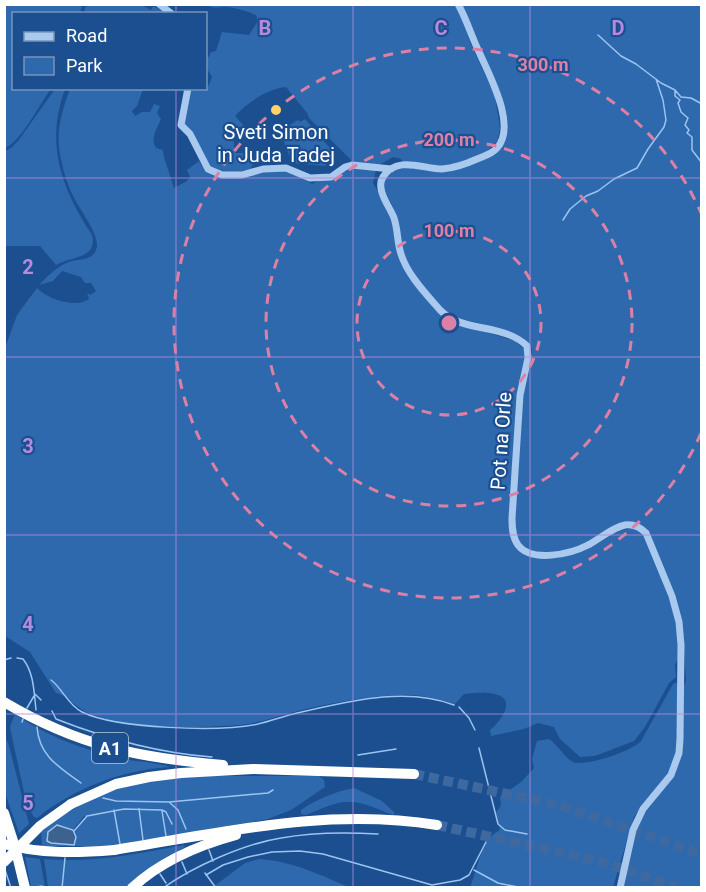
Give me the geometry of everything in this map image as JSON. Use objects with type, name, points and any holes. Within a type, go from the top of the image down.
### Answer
[{"type":"highway","name":"A1","points":[[11,706],[66,733],[113,749],[161,759],[253,769],[414,774]]},
{"type":"highway","points":[[4,862],[40,826],[70,804],[101,789],[132,780],[181,773],[253,769]]},
{"type":"highway","points":[[4,813],[25,888]]},
{"type":"highway","points":[[4,844],[60,852],[114,850],[264,825],[353,819],[437,825]]},
{"type":"highway","points":[[132,888],[157,869],[180,856],[207,844],[264,825]]},
{"type":"street","points":[[188,90],[181,125],[190,134],[204,164],[214,172],[232,176],[263,169],[286,168],[310,178],[331,177],[352,165],[391,169],[409,164],[434,169],[455,167],[488,154],[500,143],[504,124],[501,104],[458,4]]},
{"type":"street","name":"Pot na Orle","points":[[391,169],[382,177],[381,189],[395,220],[401,254],[415,279],[442,312],[460,322],[514,338],[527,346],[529,352],[520,395],[512,518],[512,528],[518,545],[532,554],[557,555],[588,545],[626,525],[633,525],[646,533],[672,596],[679,622],[681,645],[679,753],[666,783],[638,819],[630,842],[620,888]]},
{"type":"green space","points":[[86,4],[142,5],[151,10],[153,6],[165,12],[84,12]]},
{"type":"green space","points":[[4,5],[82,5],[80,12],[12,12],[12,90],[50,90],[24,130],[5,148]]},
{"type":"green space","points":[[207,5],[455,5],[463,17],[470,42],[495,96],[500,129],[497,142],[486,152],[450,166],[432,167],[403,162],[393,157],[377,166],[373,183],[391,214],[401,264],[439,313],[455,322],[515,341],[526,350],[516,398],[510,531],[516,547],[530,556],[539,558],[567,556],[596,545],[614,534],[634,528],[643,534],[649,544],[670,597],[677,630],[679,657],[675,665],[676,677],[669,683],[645,727],[634,741],[595,756],[580,757],[560,739],[554,727],[538,723],[524,729],[491,736],[490,730],[499,721],[506,705],[501,696],[483,693],[464,694],[455,704],[415,695],[362,698],[240,725],[184,727],[126,723],[90,714],[56,693],[30,652],[5,636],[5,348],[17,315],[37,288],[48,296],[69,303],[83,302],[89,299],[87,293],[90,295],[96,291],[91,283],[85,283],[81,277],[62,271],[53,281],[39,285],[62,265],[92,256],[97,244],[93,231],[70,190],[60,153],[60,125],[70,90],[143,90],[137,106],[132,111],[135,116],[142,112],[150,112],[154,104],[160,106],[157,113],[161,119],[155,133],[154,145],[163,150],[174,188],[187,181],[190,177],[187,170],[199,161],[207,171],[217,176],[238,177],[283,170],[295,173],[312,184],[344,168],[349,170],[351,160],[309,118],[286,87],[272,90],[258,97],[235,116],[244,126],[232,129],[235,153],[248,153],[253,164],[250,170],[220,173],[208,163],[186,128],[182,117],[189,90],[207,90],[212,77],[207,69],[207,57],[211,52],[216,51],[222,32],[249,35],[258,21],[256,15],[246,11]]},
{"type":"green space","points":[[461,5],[701,5],[701,887],[619,887],[634,833],[651,805],[646,800],[634,817],[613,887],[470,887],[488,840],[500,830],[496,813],[501,805],[500,797],[521,782],[534,768],[532,759],[537,741],[549,739],[573,762],[579,763],[619,753],[641,741],[673,684],[677,682],[677,700],[686,681],[683,634],[676,596],[644,527],[634,523],[593,541],[559,552],[530,551],[520,543],[514,520],[523,396],[531,347],[517,335],[444,311],[421,283],[403,251],[396,215],[383,186],[385,177],[401,167],[439,171],[499,150],[506,139],[506,117],[501,94]]},
{"type":"green space","points":[[54,90],[65,90],[56,128],[57,147],[59,165],[72,200],[92,235],[91,249],[82,256],[56,265],[40,246],[4,246],[5,151],[18,141]]},
{"type":"green space","points":[[305,119],[336,155],[325,166],[292,163],[280,131],[298,120],[300,122]]},
{"type":"green space","points":[[15,714],[55,737],[84,748],[129,760],[170,767],[134,772],[99,782],[51,807],[37,818],[34,817],[27,806],[10,727]]},
{"type":"green space","points":[[5,736],[29,824],[19,833],[5,793]]},
{"type":"green space","points":[[200,776],[319,776],[324,780],[325,787],[291,810],[268,819],[104,846],[42,846],[41,832],[76,807],[102,794],[144,782]],"holes":[[[84,816],[86,817],[75,832],[74,845],[51,843],[46,837],[49,830],[57,825],[73,830]]]},
{"type":"green space","points":[[354,788],[382,801],[395,813],[393,815],[356,802],[348,802],[330,805],[306,815],[301,814],[301,810],[319,799]]},
{"type":"green space","points":[[184,845],[185,847],[162,859],[126,887],[48,887],[44,859],[97,859]]},
{"type":"green space","points":[[25,857],[40,859],[45,887],[31,887]]},
{"type":"green space","points":[[259,859],[294,866],[349,887],[213,887],[245,863]]},
{"type":"shaded area","points":[[57,825],[73,830],[76,837],[74,845],[47,841],[48,832]]},
{"type":"waterway","points":[[598,35],[621,56],[675,90],[681,97],[691,98],[702,104]]},
{"type":"waterway","points":[[563,220],[570,209],[586,196],[637,168],[664,127],[666,120],[663,100],[656,79]]},
{"type":"waterway","points":[[675,91],[675,96],[680,100],[678,103],[681,112],[688,118],[685,125],[689,130],[687,133],[692,137],[692,150],[702,163]]},
{"type":"waterway","points":[[4,660],[11,658]]},
{"type":"waterway","points":[[17,658],[23,659],[27,664],[33,683],[36,710]]},
{"type":"waterway","points":[[51,680],[82,712],[119,722],[168,727],[219,728],[258,724],[336,704],[396,696],[435,699],[454,705]]},
{"type":"waterway","points":[[35,694],[41,700]]},
{"type":"waterway","points":[[27,708],[34,696]]},
{"type":"waterway","points":[[459,707],[469,718],[475,730]]},
{"type":"waterway","points":[[52,711],[56,719],[113,739],[172,752],[212,757]]},
{"type":"waterway","points":[[37,727],[46,753],[58,766],[81,783]]},
{"type":"waterway","points":[[479,748],[498,824],[505,830],[527,834]]},
{"type":"waterway","points":[[358,755],[396,749]]},
{"type":"waterway","points":[[103,798],[116,801],[169,802],[268,793],[273,790]]},
{"type":"waterway","points":[[169,802],[178,810],[186,829]]},
{"type":"waterway","points":[[74,831],[87,816],[124,809],[162,810],[166,812],[172,824]]},
{"type":"waterway","points":[[139,809],[143,840]]},
{"type":"waterway","points":[[114,810],[120,844]]},
{"type":"waterway","points":[[162,811],[166,836]]},
{"type":"waterway","points":[[163,888],[189,872],[251,845],[293,836],[341,833],[378,834]]},
{"type":"waterway","points":[[206,875],[223,865],[248,857],[272,852],[300,851],[323,854],[432,885],[460,880],[469,875],[486,842]]},
{"type":"waterway","points":[[209,850],[213,861]]},
{"type":"waterway","points":[[62,888],[65,858]]},
{"type":"waterway","points":[[182,862],[187,874]]},
{"type":"waterway","points":[[4,867],[11,888]]},
{"type":"waterway","points":[[474,870],[498,883],[523,888]]},
{"type":"waterway","points":[[205,873],[216,888]]},
{"type":"waterway","points":[[160,874],[166,883]]},
{"type":"waterway","points":[[36,887],[42,886]]},
{"type":"tunnel","points":[[414,774],[558,805],[702,854]]},
{"type":"tunnel","points":[[437,825],[607,863],[676,888]]},
{"type":"place","name":"Sveti Simon in Juda Tadej","points":[[276,110]]}]
